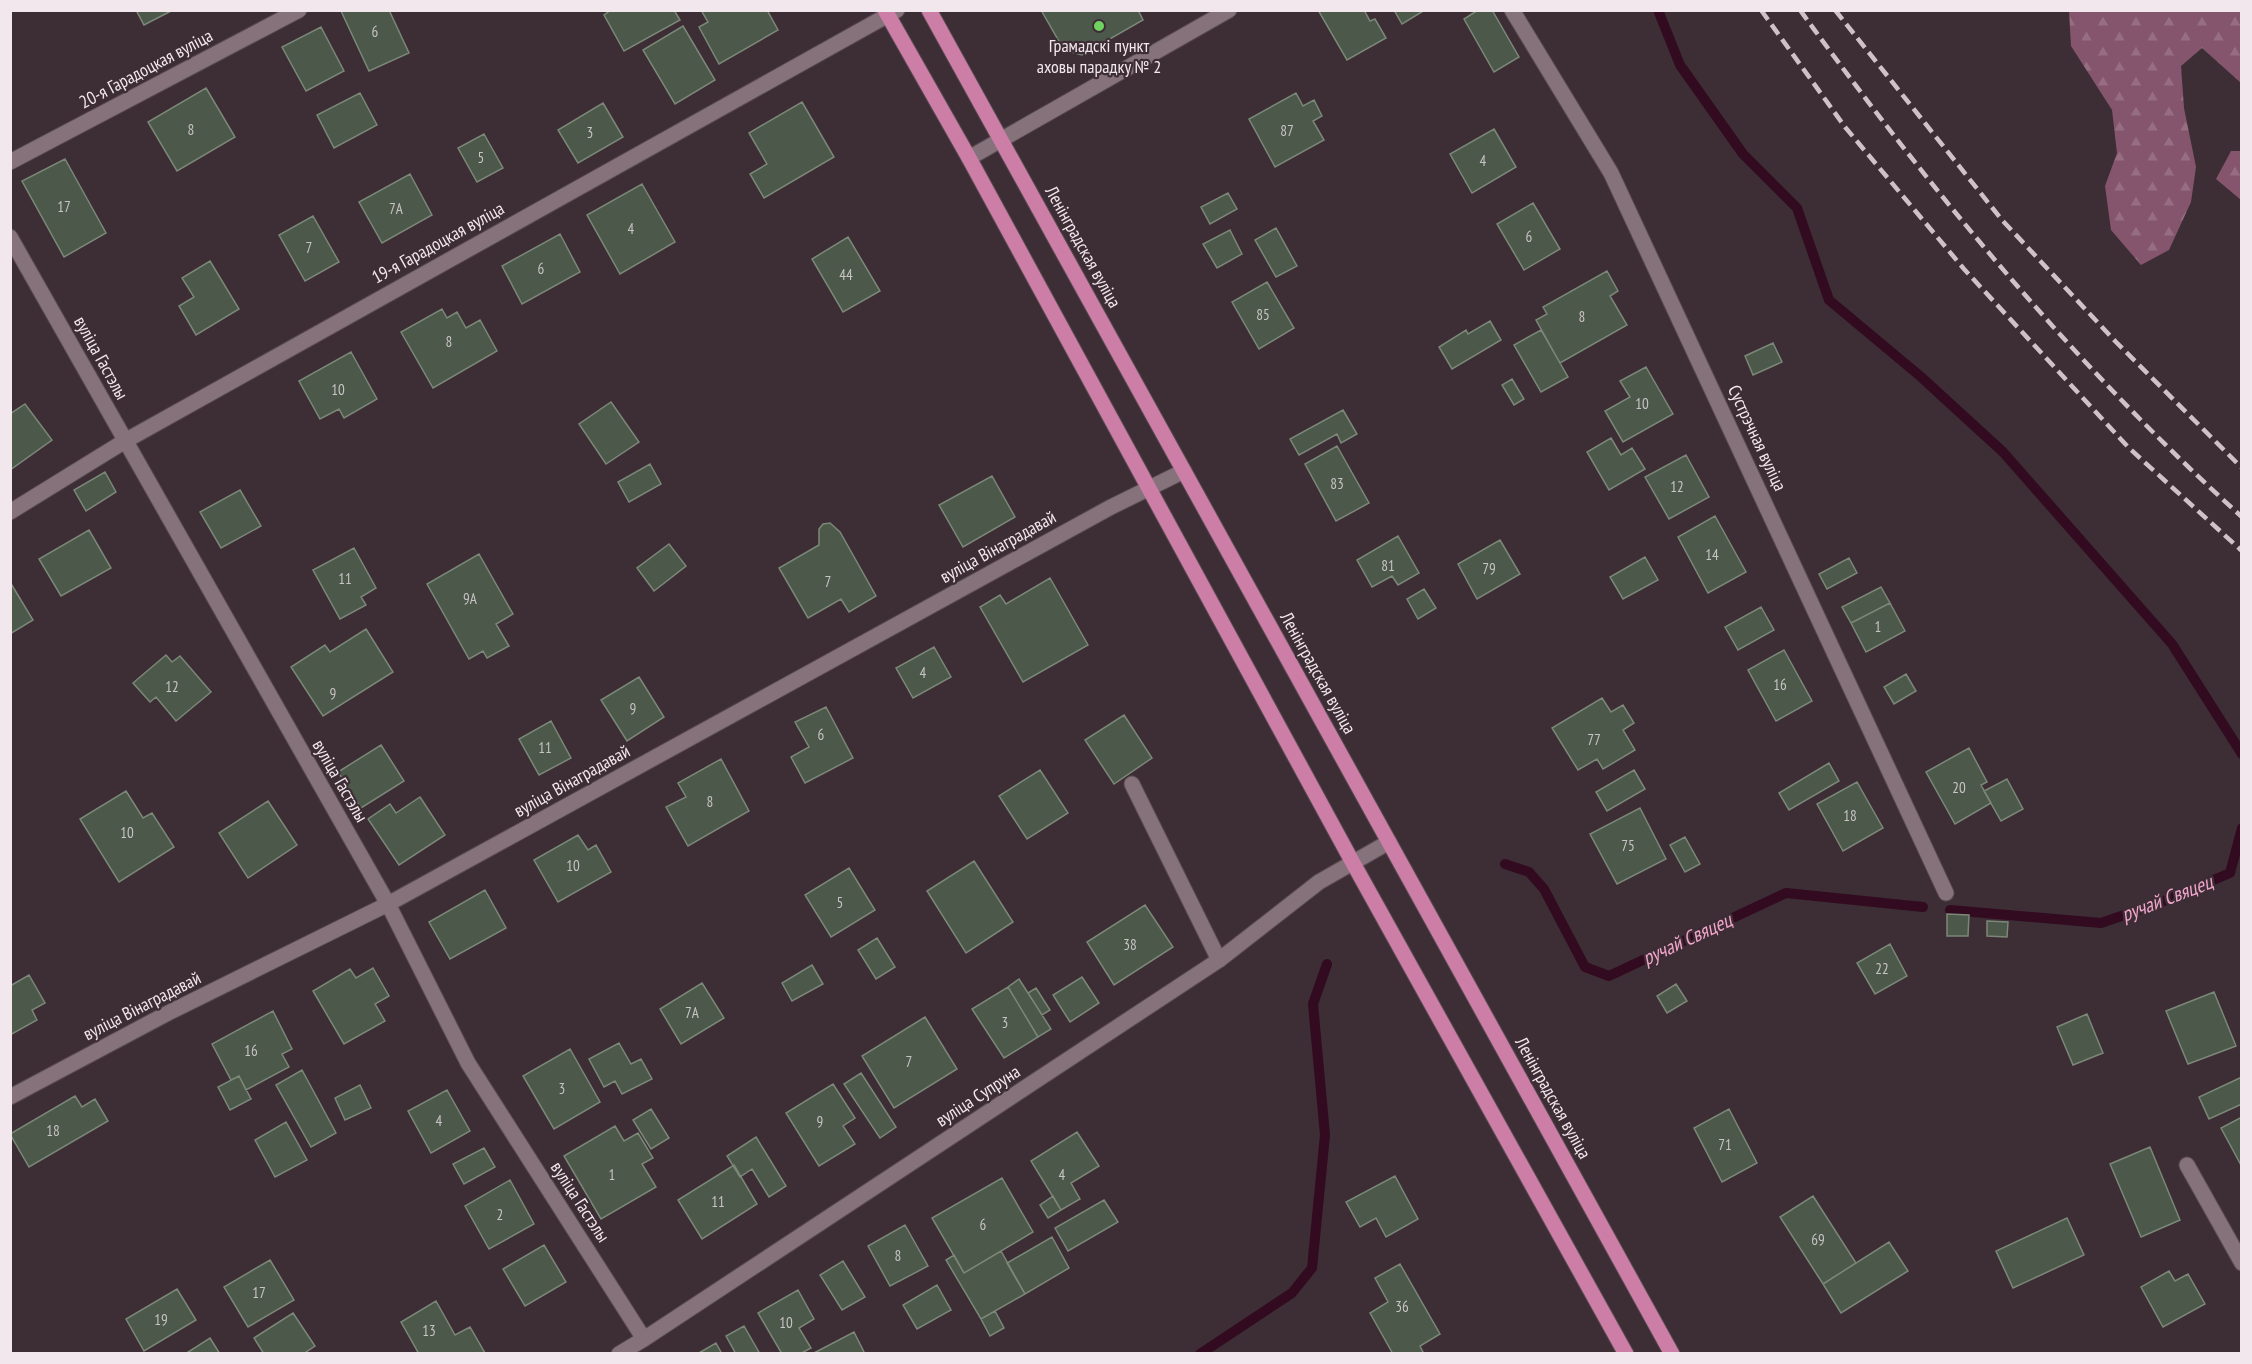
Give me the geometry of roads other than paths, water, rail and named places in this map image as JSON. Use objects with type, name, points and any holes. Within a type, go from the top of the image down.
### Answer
[{"type":"main road","name":"Ленінградская вуліца","points":[[929,10],[1672,1353]]},
{"type":"main road","points":[[890,12],[1353,863],[1626,1353]]},
{"type":"street","name":"20-я Гарадоцкая вуліца","points":[[10,162],[299,10]]},
{"type":"street","name":"Сустрэчная вуліца","points":[[1512,10],[1611,173],[1946,893]]},
{"type":"street","points":[[969,158],[1226,11]]},
{"type":"street","name":"19-я Гарадоцкая вуліца","points":[[10,512],[126,441],[890,12]]},
{"type":"street","name":"вуліца Гастэлы","points":[[10,237],[387,904],[468,1063],[644,1339]]},
{"type":"street","name":"вуліца Вінаградавай","points":[[10,1096],[170,1012],[387,904],[1184,471]]},
{"type":"street","points":[[1132,784],[1219,960]]},
{"type":"street","name":"вуліца Супруна","points":[[619,1353],[644,1339],[1219,960],[1319,882],[1389,842]]},
{"type":"street","points":[[2187,1165],[2241,1263]]},
{"type":"waterway","points":[[1658,10],[1680,65],[1743,154],[1797,208],[1829,300],[1920,376],[2003,452],[2172,644],[2242,754]]},
{"type":"waterway","name":"ручай Свяцец","points":[[1950,910],[2101,923],[2159,903],[2230,873],[2242,828]]},
{"type":"waterway","name":"ручай Свяцец","points":[[1505,864],[1529,872],[1544,889],[1585,967],[1609,976],[1786,893],[1923,907]]},
{"type":"waterway","name":"ручай Свяцец","points":[[1200,1354],[1292,1293],[1312,1268],[1325,1135],[1313,1004],[1327,964]]},
{"type":"railway","points":[[1761,10],[1845,127],[1964,269],[2129,448],[2242,551]]},
{"type":"railway","points":[[1800,10],[1901,145],[2008,275],[2121,400],[2242,517]]},
{"type":"railway","points":[[1835,10],[2002,220],[2116,342],[2242,468]]},
{"type":"place","name":"Грамадскі пункт аховы парадку № 2","points":[[1099,26]]}]
